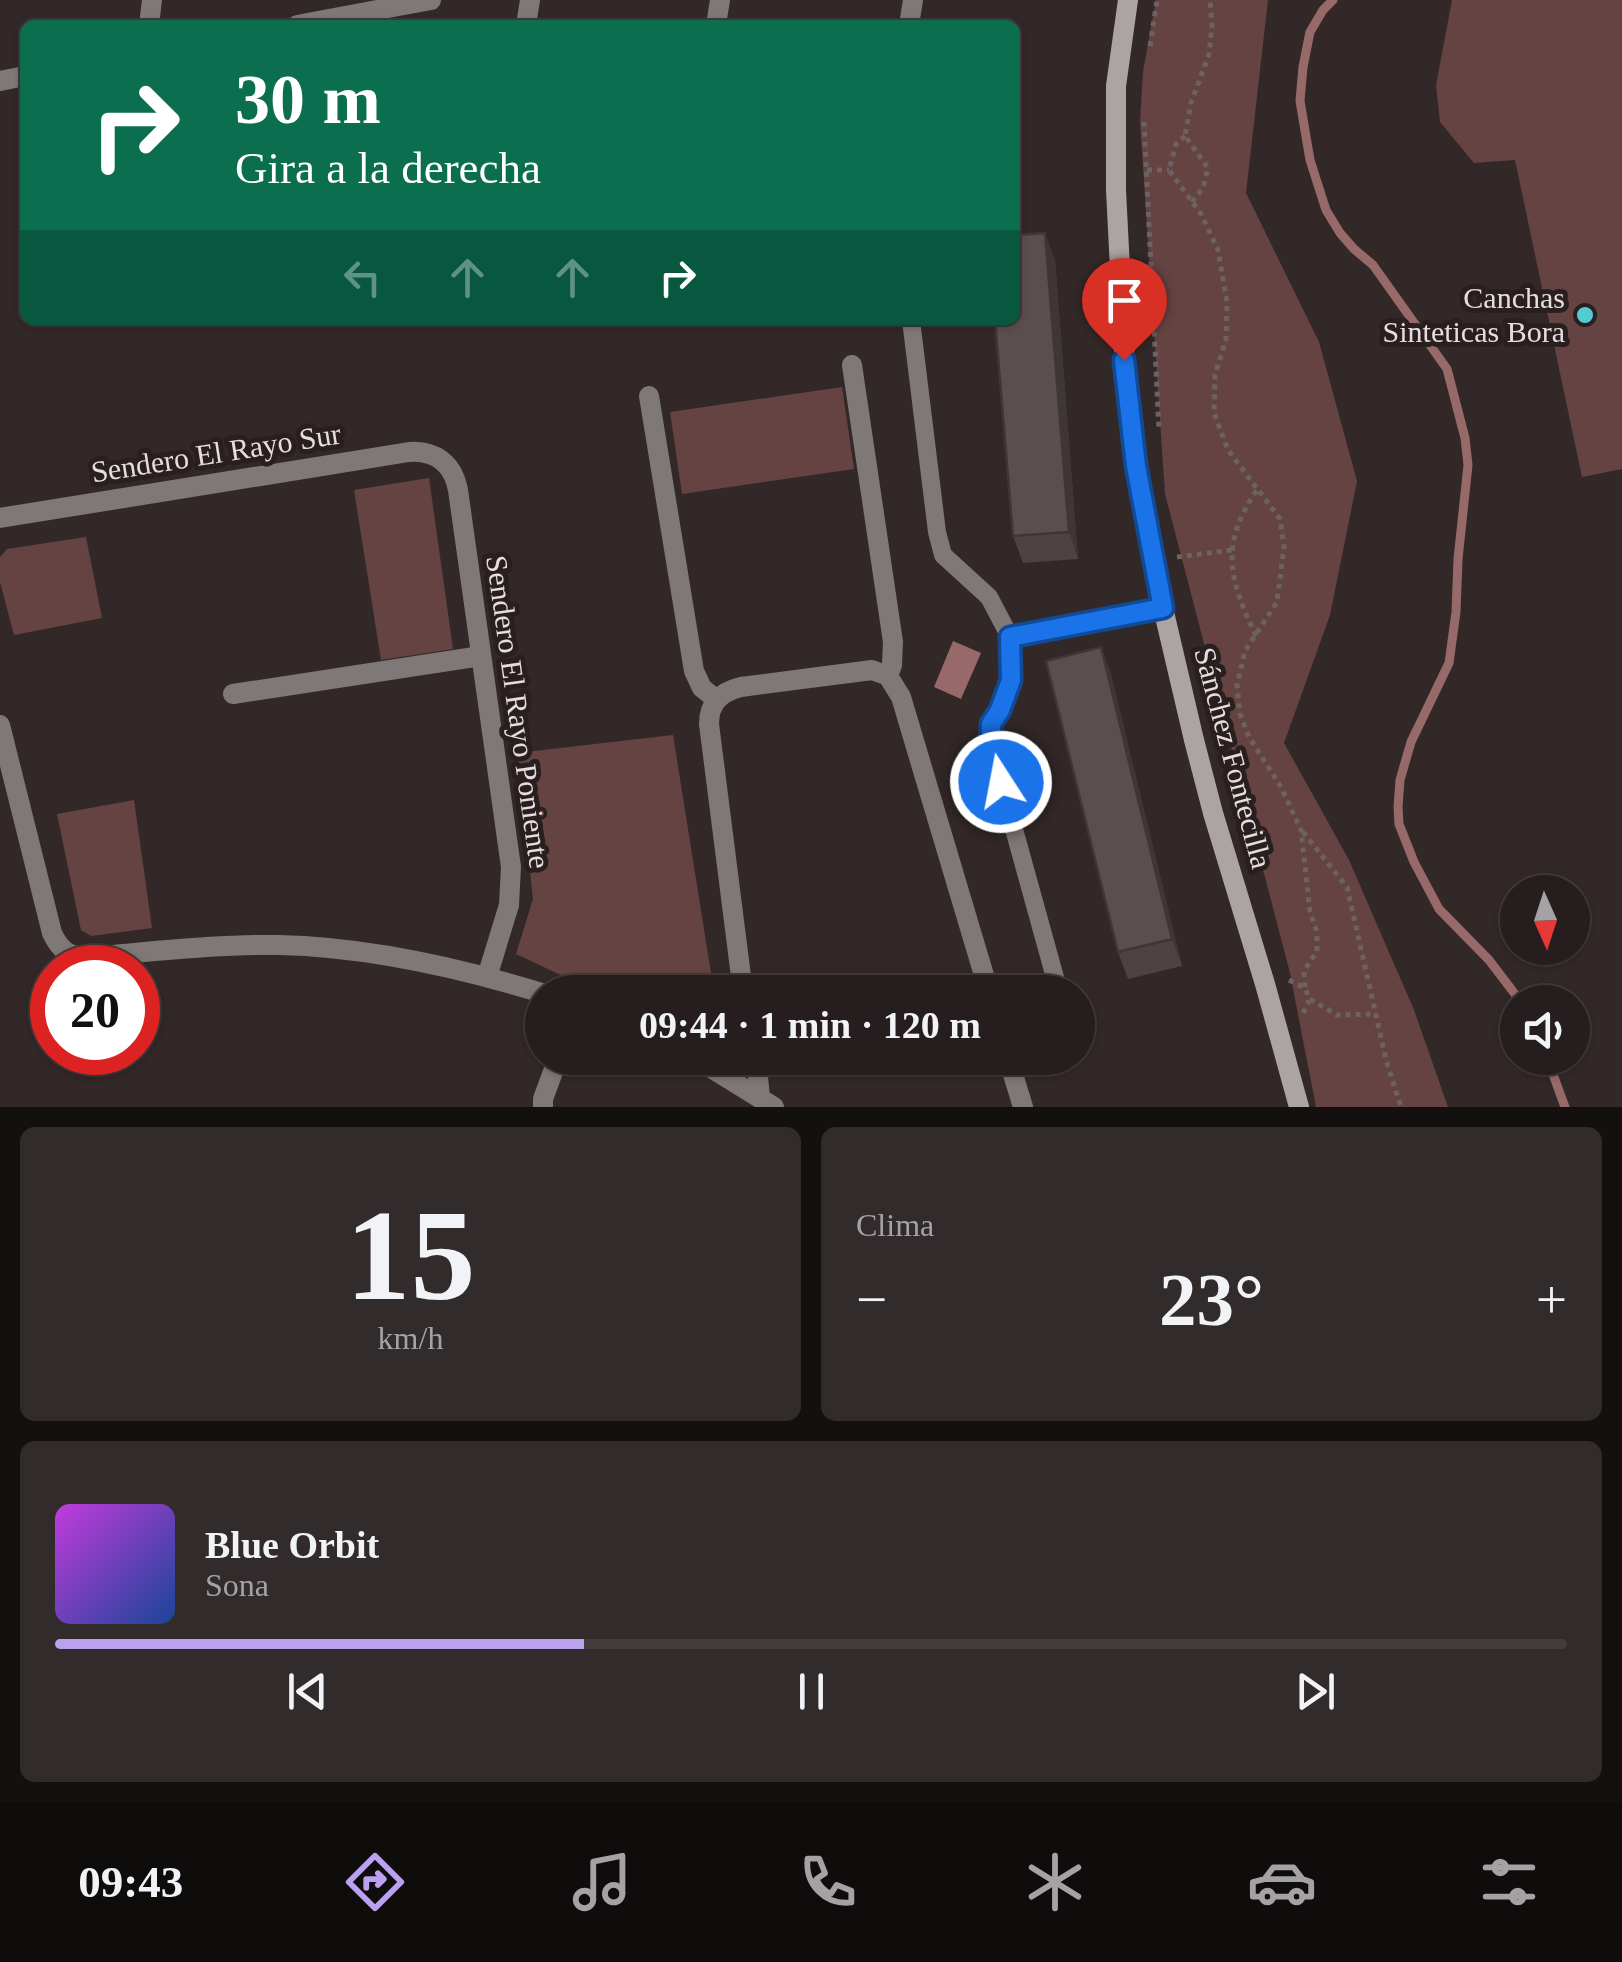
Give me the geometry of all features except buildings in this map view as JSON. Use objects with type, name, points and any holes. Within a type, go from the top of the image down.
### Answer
[{"type":"street","points":[[317,20],[431,0]]},
{"type":"street","name":"Sánchez Fontecilla","points":[[1128,0],[1116,86],[1115,171],[1120,306],[1136,466],[1163,608],[1213,812],[1299,1107]]},
{"type":"street","points":[[852,365],[893,642],[888,676]]},
{"type":"street","points":[[650,396],[694,671],[702,688],[716,699]]},
{"type":"street","name":"Sendero El Rayo Sur","points":[[0,518],[410,452],[440,458]]},
{"type":"street","name":"Sendero El Rayo Poniente","points":[[440,458],[456,477],[512,867],[509,905],[487,976]]},
{"type":"street","points":[[233,694],[481,656]]},
{"type":"street","points":[[739,975],[709,724],[716,699],[742,686],[872,670],[888,676],[901,696],[984,975]]},
{"type":"street","points":[[0,726],[52,933],[65,952],[87,957],[282,945],[429,963],[525,988]]},
{"type":"street","points":[[540,1104],[551,1075]]},
{"type":"street","points":[[723,1075],[767,1102]]},
{"type":"street","points":[[760,1075],[767,1102]]},
{"type":"street","points":[[1013,1075],[1022,1107]]},
{"type":"lane","points":[[912,325],[942,555],[989,597],[1010,637],[1011,680],[991,724],[991,746],[1054,975]]},
{"type":"lane","points":[[1010,637],[1163,608]]},
{"type":"path","points":[[1149,50],[1157,0]]},
{"type":"path","points":[[1192,202],[1203,188],[1208,168],[1186,136],[1191,102],[1210,54],[1210,0]]},
{"type":"path","points":[[1143,107],[1160,437]]},
{"type":"path","points":[[1169,170],[1176,144],[1186,136]]},
{"type":"path","points":[[1146,170],[1169,170]]},
{"type":"path","points":[[1169,170],[1201,214],[1218,250],[1227,302],[1226,339],[1214,375],[1214,413],[1228,450],[1280,519],[1284,547],[1277,602],[1245,651],[1237,685],[1240,714],[1248,737],[1282,787],[1301,830],[1347,888],[1386,1060],[1401,1107]]},
{"type":"path","points":[[1256,636],[1234,582],[1232,538],[1258,488]]},
{"type":"path","points":[[1180,572],[1177,556],[1232,550]]},
{"type":"path","points":[[1301,830],[1310,912],[1317,932],[1317,952],[1304,972],[1305,988],[1310,1000],[1336,1015],[1376,1014]]},
{"type":"path","points":[[1289,980],[1305,988]]},
{"type":"path","points":[[1301,1015],[1310,1000]]},
{"type":"shaded area","points":[[1156,0],[1268,0],[1246,193],[1319,342],[1357,481],[1330,615],[1284,743],[1349,860],[1414,1010],[1448,1107],[1316,1107],[1290,973],[1165,494],[1140,121],[1143,72]]},
{"type":"shaded area","points":[[1452,0],[1622,0],[1622,469],[1582,477],[1515,160],[1474,163],[1440,122],[1436,85]]},
{"type":"shaded area","points":[[842,387],[854,469],[682,494],[670,412]]},
{"type":"shaded area","points":[[429,478],[453,649],[381,660],[354,490]]},
{"type":"shaded area","points":[[86,537],[102,618],[14,635],[0,582],[0,557],[7,549]]},
{"type":"shaded area","points":[[953,641],[981,653],[961,699],[934,687]]},
{"type":"shaded area","points":[[673,735],[711,975],[561,975],[516,954],[533,899],[517,753]]},
{"type":"shaded area","points":[[134,800],[152,928],[91,936],[81,930],[57,814]]},
{"type":"waterway","points":[[1333,0],[1310,32],[1303,67],[1300,101],[1310,160],[1326,210],[1340,233],[1373,265],[1447,369],[1468,465],[1449,663],[1411,742],[1400,780],[1399,824],[1439,909],[1508,985]]},
{"type":"waterway","points":[[1553,1075],[1565,1107]]},
{"type":"place","name":"Canchas Sinteticas Bora","points":[[1585,315]]},
{"type":"route","points":[[1001,782],[991,746],[991,724],[1011,680],[1010,637],[1163,608],[1136,466],[1124,360]]}]
